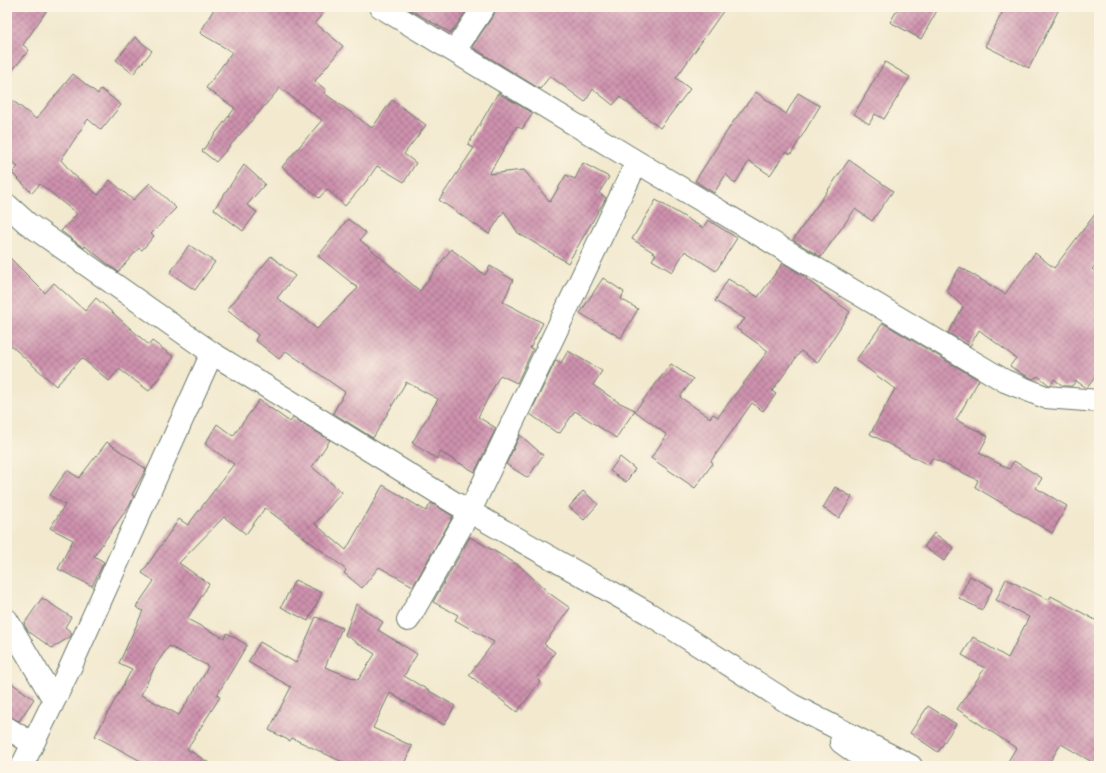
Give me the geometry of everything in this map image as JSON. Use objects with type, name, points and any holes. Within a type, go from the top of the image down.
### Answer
[{"type":"street","points":[[381,7],[455,50],[637,162],[1005,381],[1045,397],[1099,401]]},
{"type":"street","points":[[455,50],[484,7]]},
{"type":"street","points":[[408,620],[470,511],[637,162]]},
{"type":"street","points":[[7,205],[27,223],[212,353],[470,511],[648,613],[792,705],[874,766]]},
{"type":"street","points":[[22,766],[70,668],[212,353]]},
{"type":"street","points":[[7,620],[54,700]]},
{"type":"street","points":[[792,705],[911,766]]},
{"type":"street","points":[[7,728],[33,744]]},
{"type":"building","points":[[7,7],[49,7],[23,45],[29,50],[7,77]]},
{"type":"building","points":[[215,7],[328,7],[315,23],[343,46],[315,81],[326,90],[324,93],[372,128],[392,100],[426,125],[404,154],[416,163],[404,182],[377,166],[365,183],[345,206],[327,189],[319,198],[282,167],[322,120],[280,88],[216,162],[202,151],[235,108],[206,88],[232,52],[200,33]]},
{"type":"building","points":[[405,7],[469,7],[451,33]]},
{"type":"building","points":[[496,7],[726,7],[676,78],[690,89],[660,128],[620,97],[613,105],[593,89],[585,102],[550,76],[540,89],[472,47],[494,14]]},
{"type":"building","points":[[899,7],[939,7],[921,39],[890,22]]},
{"type":"building","points":[[1005,7],[1060,7],[1029,68],[985,46]]},
{"type":"building","points":[[135,37],[152,51],[133,74],[116,60]]},
{"type":"building","points":[[885,62],[910,77],[884,119],[875,114],[869,124],[854,114]]},
{"type":"building","points":[[73,74],[98,94],[101,89],[121,105],[101,130],[88,119],[61,160],[73,174],[98,195],[110,180],[133,200],[150,183],[176,208],[151,234],[154,236],[142,250],[139,248],[118,272],[85,246],[84,248],[61,231],[77,214],[40,184],[32,193],[12,173],[18,167],[7,159],[7,96],[36,119]]},
{"type":"building","points":[[756,92],[786,114],[798,93],[820,106],[791,154],[786,152],[770,175],[749,161],[735,184],[726,174],[714,193],[695,181],[733,122]]},
{"type":"building","points":[[498,93],[533,113],[522,129],[517,126],[489,174],[524,170],[550,202],[566,175],[575,179],[583,163],[609,177],[599,193],[606,198],[568,263],[518,233],[504,211],[489,234],[439,200],[474,148],[468,145]]},
{"type":"building","points":[[849,160],[893,191],[872,221],[855,209],[821,257],[793,240]]},
{"type":"building","points":[[244,165],[265,184],[247,205],[257,212],[243,231],[214,209]]},
{"type":"building","points":[[656,200],[703,228],[708,220],[737,238],[716,271],[685,251],[672,272],[652,260],[656,254],[632,239]]},
{"type":"building","points":[[1099,209],[1099,260],[1092,269],[1099,274],[1099,372],[1087,388],[1076,381],[1072,386],[1063,386],[1054,379],[1051,385],[1049,385],[1038,376],[1033,379],[1022,374],[1010,366],[1016,358],[979,330],[970,346],[948,333],[963,307],[946,290],[960,267],[1005,294],[1035,253],[1054,268]]},
{"type":"building","points":[[348,219],[366,233],[360,240],[420,291],[451,249],[485,275],[490,266],[513,280],[503,302],[543,323],[530,348],[533,349],[517,383],[500,375],[478,417],[496,428],[475,472],[440,452],[437,459],[412,443],[438,399],[406,382],[373,438],[333,413],[345,392],[286,351],[279,359],[255,340],[258,335],[227,310],[271,256],[295,276],[277,298],[317,329],[358,288],[318,256]]},
{"type":"building","points":[[189,245],[215,262],[195,290],[170,273]]},
{"type":"building","points":[[7,255],[45,293],[54,283],[85,311],[96,298],[149,345],[152,341],[174,357],[149,391],[119,369],[109,381],[82,358],[56,386],[7,342]]},
{"type":"building","points":[[783,263],[807,278],[806,279],[850,312],[817,363],[801,351],[772,391],[776,394],[763,411],[752,403],[711,461],[713,463],[695,488],[651,458],[667,435],[635,411],[671,364],[693,379],[680,397],[710,418],[713,414],[718,417],[768,351],[736,328],[745,319],[715,301],[728,279],[758,297]]},
{"type":"building","points":[[603,278],[624,292],[621,299],[638,309],[621,338],[580,313]]},
{"type":"building","points":[[883,323],[979,380],[956,420],[988,436],[979,453],[1009,469],[1014,461],[1042,478],[1036,488],[1067,506],[1052,533],[975,487],[978,480],[932,458],[928,465],[870,434],[895,389],[856,360]]},
{"type":"building","points":[[568,351],[602,371],[593,385],[618,402],[635,410],[616,438],[575,411],[560,433],[557,433],[530,414],[556,360],[561,363]]},
{"type":"building","points":[[259,400],[290,422],[293,418],[330,440],[312,467],[342,492],[315,524],[346,550],[383,485],[426,511],[431,503],[453,516],[413,586],[379,567],[362,588],[344,573],[346,570],[338,563],[265,508],[246,534],[224,517],[179,563],[209,584],[187,619],[224,638],[227,633],[247,645],[217,695],[220,697],[187,749],[214,766],[150,766],[95,736],[132,669],[119,663],[143,611],[136,607],[154,581],[142,573],[179,519],[188,525],[234,464],[205,444],[217,424],[233,436]],"holes":[[[169,646],[208,666],[179,715],[141,695],[155,666]]]},
{"type":"building","points":[[520,435],[543,455],[528,478],[506,464]]},
{"type":"building","points":[[107,442],[146,469],[132,495],[134,496],[131,503],[94,556],[104,562],[92,586],[58,569],[73,540],[50,528],[65,505],[50,495],[67,470],[79,478]]},
{"type":"building","points":[[620,457],[635,469],[626,482],[610,471]]},
{"type":"building","points":[[835,487],[852,497],[839,518],[823,508]]},
{"type":"building","points":[[583,491],[598,504],[584,520],[569,507]]},
{"type":"building","points":[[934,533],[954,548],[944,561],[924,547]]},
{"type":"building","points":[[470,537],[520,566],[549,593],[570,608],[544,644],[555,652],[537,679],[540,682],[517,712],[469,675],[494,642],[455,620],[458,615],[433,602]]},
{"type":"building","points":[[970,576],[993,588],[982,610],[959,598]]},
{"type":"building","points":[[1006,579],[1049,600],[1051,596],[1099,622],[1099,766],[1061,744],[1047,766],[1005,766],[1016,748],[957,709],[985,668],[962,655],[973,637],[1008,658],[1029,617],[996,600]]},
{"type":"building","points":[[295,580],[322,593],[308,621],[281,607]]},
{"type":"building","points":[[42,598],[71,617],[65,627],[72,633],[70,637],[52,648],[28,631],[24,624]]},
{"type":"building","points":[[356,604],[383,622],[378,630],[417,654],[404,676],[455,706],[444,725],[390,693],[373,728],[412,746],[403,766],[351,766],[292,738],[290,741],[269,730],[291,687],[248,662],[260,642],[296,663],[316,617],[342,628],[325,667],[358,680],[375,654],[345,635]]},
{"type":"building","points":[[7,680],[34,699],[19,721],[7,716]]},
{"type":"building","points":[[928,706],[956,724],[938,752],[910,733]]}]
